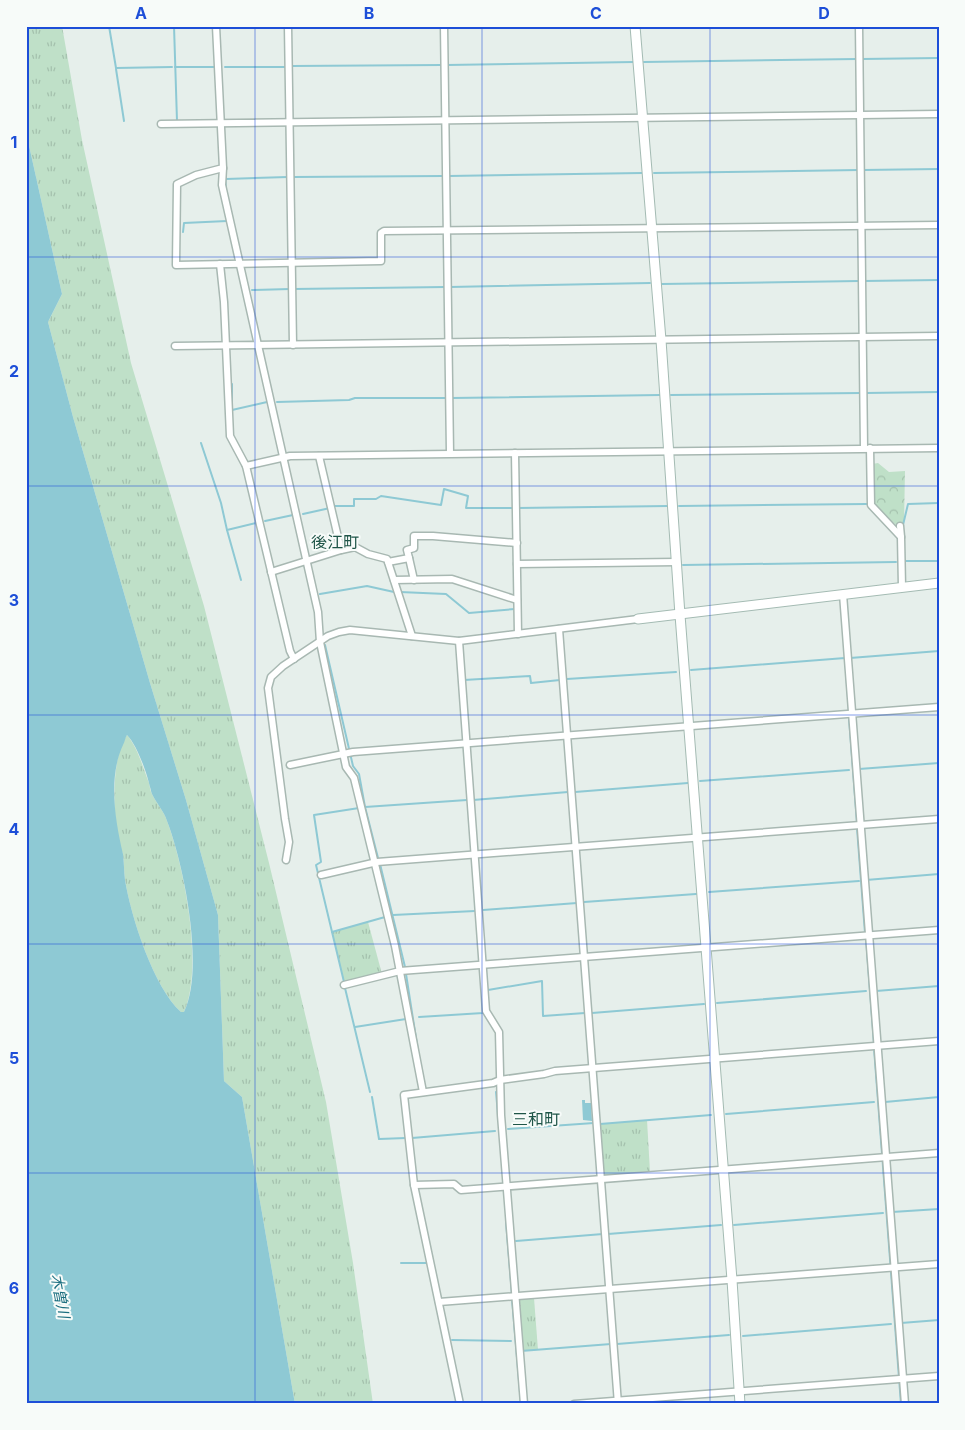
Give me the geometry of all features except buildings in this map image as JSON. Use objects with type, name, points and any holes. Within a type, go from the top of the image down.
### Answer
[{"type":"street","points":[[216,26],[222,123],[222,185],[318,612],[320,642],[347,753],[346,767],[354,778],[400,971],[423,1092]]},
{"type":"street","points":[[288,26],[293,344]]},
{"type":"street","points":[[444,26],[450,453]]},
{"type":"street","points":[[635,26],[661,340],[740,1404]]},
{"type":"street","points":[[859,26],[863,337],[870,505],[901,537]]},
{"type":"street","points":[[161,124],[939,114]]},
{"type":"street","points":[[222,168],[196,175],[177,184],[176,265],[381,261],[382,232],[939,225]]},
{"type":"street","points":[[220,264],[224,302],[230,436],[246,466],[290,651],[294,659]]},
{"type":"street","points":[[175,346],[939,336]]},
{"type":"street","points":[[246,466],[282,457],[319,456],[939,448]]},
{"type":"street","points":[[515,453],[518,634]]},
{"type":"street","points":[[319,456],[342,550]]},
{"type":"street","points":[[900,526],[902,588]]},
{"type":"street","points":[[414,580],[407,550],[414,548],[414,536],[517,542]]},
{"type":"street","points":[[271,572],[306,560],[355,547],[368,554],[387,560],[412,636]]},
{"type":"street","points":[[388,562],[409,558]]},
{"type":"street","points":[[517,564],[677,562]]},
{"type":"street","points":[[394,580],[452,580],[517,600]]},
{"type":"street","points":[[286,860],[289,842],[268,688],[271,677],[294,659],[339,632],[350,630],[459,641],[939,583]]},
{"type":"street","points":[[843,594],[858,825],[869,935],[877,1046],[883,1157],[904,1404]]},
{"type":"street","points":[[559,629],[618,1402]]},
{"type":"street","points":[[459,641],[486,1011],[499,1032],[500,1080],[513,1296],[524,1404]]},
{"type":"street","points":[[290,765],[347,753],[939,707]]},
{"type":"street","points":[[322,875],[374,863],[939,819]]},
{"type":"street","points":[[344,985],[400,971],[939,930]]},
{"type":"street","points":[[460,1404],[414,1185],[404,1095],[493,1083],[500,1080],[555,1071],[939,1041]]},
{"type":"street","points":[[414,1185],[454,1184],[461,1190],[939,1153]]},
{"type":"street","points":[[439,1302],[939,1264]]},
{"type":"street","points":[[574,1404],[939,1376]]},
{"type":"green space","points":[[26,26],[62,26],[82,140],[131,363],[204,606],[269,863],[326,1102],[353,1263],[373,1404],[295,1404],[242,1097],[224,1081],[218,915],[73,417],[48,322],[62,294],[26,132]]},
{"type":"green space","points":[[878,463],[889,472],[905,471],[904,524],[899,522],[897,526],[873,503],[872,464]]},
{"type":"green space","points":[[127,735],[140,758],[151,793],[166,817],[180,864],[192,944],[190,993],[184,1012],[181,1012],[171,1001],[153,969],[138,932],[128,895],[123,854],[116,828],[114,801],[118,757]]},
{"type":"green space","points":[[368,922],[382,974],[344,982],[332,932]]},
{"type":"green space","points":[[647,1120],[650,1172],[604,1176],[600,1124]]},
{"type":"green space","points":[[534,1298],[538,1350],[521,1351],[518,1299]]},
{"type":"water","name":"木曽川","points":[[26,132],[62,294],[48,322],[73,417],[218,915],[224,1081],[242,1097],[295,1404],[26,1404]],"holes":[[[127,735],[147,774],[152,794],[167,821],[180,863],[190,917],[193,970],[190,993],[184,1012],[181,1012],[171,1001],[153,969],[132,913],[125,880],[123,854],[114,799],[114,785],[118,757]]]},
{"type":"water","points":[[873,1048],[875,1048],[902,1404],[900,1404]]},
{"type":"water","points":[[582,1100],[585,1100],[585,1103],[591,1103],[592,1121],[583,1120]]},
{"type":"waterway","points":[[109,26],[116,68],[172,67]]},
{"type":"waterway","points":[[174,26],[177,121]]},
{"type":"waterway","points":[[862,59],[939,58]]},
{"type":"waterway","points":[[644,62],[857,59]]},
{"type":"waterway","points":[[447,65],[634,62]]},
{"type":"waterway","points":[[291,66],[442,65]]},
{"type":"waterway","points":[[175,67],[215,67]]},
{"type":"waterway","points":[[225,67],[287,67]]},
{"type":"waterway","points":[[116,69],[124,121]]},
{"type":"waterway","points":[[863,170],[939,169]]},
{"type":"waterway","points":[[654,173],[859,170]]},
{"type":"waterway","points":[[449,176],[642,173]]},
{"type":"waterway","points":[[225,176],[226,189]]},
{"type":"waterway","points":[[293,177],[443,176]]},
{"type":"waterway","points":[[226,179],[288,177]]},
{"type":"waterway","points":[[183,232],[184,223],[227,221]]},
{"type":"waterway","points":[[864,281],[939,280]]},
{"type":"waterway","points":[[662,284],[859,281]]},
{"type":"waterway","points":[[450,287],[650,283]]},
{"type":"waterway","points":[[294,289],[445,287]]},
{"type":"waterway","points":[[252,290],[290,289]]},
{"type":"waterway","points":[[232,384],[232,410],[267,402]]},
{"type":"waterway","points":[[866,393],[939,392]]},
{"type":"waterway","points":[[671,395],[861,393]]},
{"type":"waterway","points":[[452,398],[660,395]]},
{"type":"waterway","points":[[277,402],[349,400],[355,398],[447,398]]},
{"type":"waterway","points":[[201,443],[221,503],[227,530]]},
{"type":"waterway","points":[[334,506],[354,506],[354,499],[376,499],[381,496],[441,505],[444,489],[468,496],[466,508],[513,508]]},
{"type":"waterway","points":[[903,525],[908,504],[939,503]]},
{"type":"waterway","points":[[679,506],[867,504]]},
{"type":"waterway","points":[[518,508],[668,506]]},
{"type":"waterway","points":[[303,514],[330,508]]},
{"type":"waterway","points":[[265,521],[293,515]]},
{"type":"waterway","points":[[513,515],[513,523]]},
{"type":"waterway","points":[[241,580],[227,530],[256,523]]},
{"type":"waterway","points":[[906,561],[939,561]]},
{"type":"waterway","points":[[683,565],[896,562]]},
{"type":"waterway","points":[[320,594],[367,586],[394,592]]},
{"type":"waterway","points":[[400,592],[446,594],[469,613],[515,609]]},
{"type":"waterway","points":[[325,645],[353,766],[359,774],[378,858]]},
{"type":"waterway","points":[[850,658],[939,651]]},
{"type":"waterway","points":[[691,670],[845,658],[849,711]]},
{"type":"waterway","points":[[567,679],[676,672]]},
{"type":"waterway","points":[[464,680],[530,676],[531,683],[560,680]]},
{"type":"waterway","points":[[849,718],[857,823]]},
{"type":"waterway","points":[[859,769],[939,763]]},
{"type":"waterway","points":[[700,781],[849,770]]},
{"type":"waterway","points":[[575,792],[688,783]]},
{"type":"waterway","points":[[473,800],[568,792]]},
{"type":"waterway","points":[[365,807],[467,800]]},
{"type":"waterway","points":[[344,982],[316,865],[321,862],[314,815],[359,808]]},
{"type":"waterway","points":[[857,828],[865,933]]},
{"type":"waterway","points":[[380,864],[405,967]]},
{"type":"waterway","points":[[866,880],[939,874]]},
{"type":"waterway","points":[[709,892],[859,881]]},
{"type":"waterway","points":[[584,902],[696,894]]},
{"type":"waterway","points":[[483,910],[577,903]]},
{"type":"waterway","points":[[393,915],[475,911]]},
{"type":"waterway","points":[[332,932],[385,917]]},
{"type":"waterway","points":[[866,938],[874,1044]]},
{"type":"waterway","points":[[406,974],[418,1051]]},
{"type":"waterway","points":[[488,990],[542,981],[543,1016],[585,1013]]},
{"type":"waterway","points":[[876,991],[939,986]]},
{"type":"waterway","points":[[345,988],[370,1092]]},
{"type":"waterway","points":[[717,1003],[866,991]]},
{"type":"waterway","points":[[592,1013],[704,1004]]},
{"type":"waterway","points":[[419,1017],[483,1013],[483,1007]]},
{"type":"waterway","points":[[355,1027],[406,1019]]},
{"type":"waterway","points":[[496,1092],[498,1115]]},
{"type":"waterway","points":[[372,1097],[379,1139],[406,1138]]},
{"type":"waterway","points":[[885,1102],[939,1097]]},
{"type":"waterway","points":[[726,1114],[874,1102]]},
{"type":"waterway","points":[[600,1124],[711,1115]]},
{"type":"waterway","points":[[508,1129],[594,1123]]},
{"type":"waterway","points":[[412,1138],[495,1131]]},
{"type":"waterway","points":[[892,1212],[939,1209]]},
{"type":"waterway","points":[[734,1225],[883,1213]]},
{"type":"waterway","points":[[506,1222],[512,1294]]},
{"type":"waterway","points":[[608,1234],[721,1225]]},
{"type":"waterway","points":[[516,1241],[603,1234]]},
{"type":"waterway","points":[[401,1263],[428,1263]]},
{"type":"waterway","points":[[512,1299],[521,1404]]},
{"type":"waterway","points":[[901,1323],[939,1320]]},
{"type":"waterway","points":[[743,1336],[891,1324]]},
{"type":"waterway","points":[[617,1344],[729,1335]]},
{"type":"waterway","points":[[452,1340],[511,1341]]},
{"type":"waterway","points":[[521,1351],[611,1344]]},
{"type":"district","name":"後江町","points":[[335,542]]},
{"type":"district","name":"三和町","points":[[536,1119]]}]
